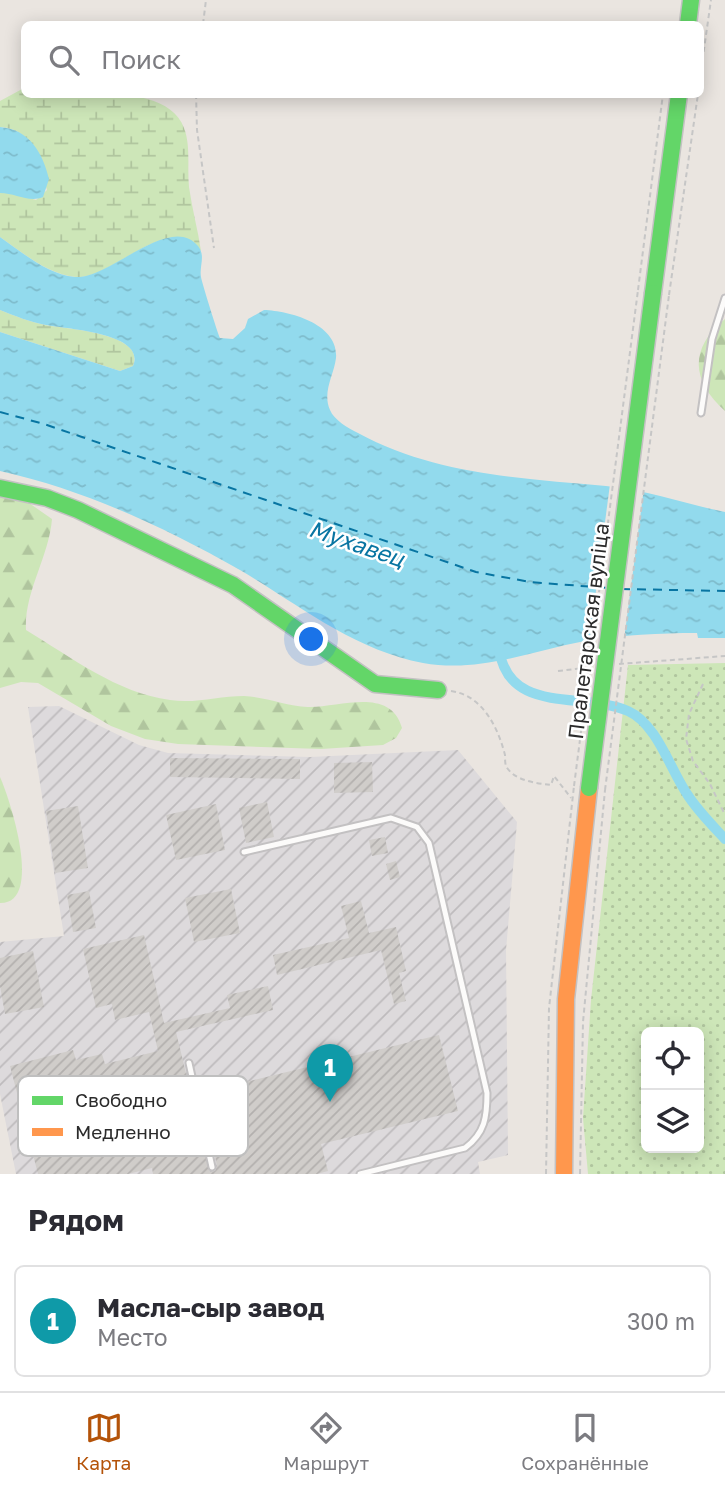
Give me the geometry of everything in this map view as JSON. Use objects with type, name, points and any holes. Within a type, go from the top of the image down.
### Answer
[{"type":"main road","points":[[688,21],[691,0]]},
{"type":"main road","name":"Пралетарская вуліца","points":[[564,1174],[566,999],[589,788],[678,98]]},
{"type":"main road","points":[[0,488],[47,498],[78,510],[233,585],[376,684],[438,690]]},
{"type":"lane","points":[[701,414],[712,339],[725,298]]},
{"type":"lane","points":[[244,852],[391,818],[417,827],[429,843],[487,1093],[486,1121],[478,1138],[465,1148],[360,1174]]},
{"type":"lane","points":[[189,1063],[192,1076]]},
{"type":"lane","points":[[210,1156],[212,1167]]},
{"type":"path","points":[[203,21],[206,0]]},
{"type":"path","points":[[704,54],[711,0]]},
{"type":"path","points":[[196,98],[197,130],[214,248]]},
{"type":"path","points":[[580,1174],[589,788],[653,293],[663,98]]},
{"type":"path","points":[[589,788],[653,293],[697,98]]},
{"type":"path","points":[[607,665],[725,656]]},
{"type":"path","points":[[558,671],[595,667]]},
{"type":"path","points":[[704,684],[689,714],[686,739],[693,761],[710,784],[725,815]]},
{"type":"path","points":[[438,690],[460,692],[477,703],[494,724],[506,767],[519,777],[551,785],[554,776],[571,799]]},
{"type":"shaded area","points":[[59,706],[139,745],[168,753],[310,757],[458,750],[517,822],[506,950],[508,1155],[478,1162],[480,1174],[16,1174],[0,1094],[0,942],[64,936],[28,707]]},
{"type":"green space","points":[[21,90],[21,98],[143,98],[174,113],[186,135],[189,187],[201,251],[189,240],[174,237],[158,241],[91,275],[76,277],[45,267],[0,237],[0,193],[12,193],[36,200],[47,190],[34,148],[21,134],[0,127],[0,101]]},
{"type":"green space","points":[[0,310],[40,324],[86,331],[117,340],[128,346],[134,355],[133,366],[120,371],[0,332]]},
{"type":"green space","points":[[725,319],[725,411],[706,388],[699,365],[705,341]]},
{"type":"green space","points":[[0,497],[29,503],[52,519],[29,602],[26,630],[95,672],[131,690],[170,700],[244,696],[308,707],[375,703],[387,707],[396,715],[402,728],[396,738],[383,745],[321,749],[178,744],[145,739],[111,726],[38,683],[21,682],[0,688]]},
{"type":"green space","points":[[725,663],[725,1174],[588,1174],[583,1118],[591,1000],[628,665]]},
{"type":"green space","points":[[0,777],[16,827],[22,869],[20,887],[13,899],[0,903]]},
{"type":"water","points":[[0,127],[27,137],[39,152],[49,179],[43,197],[32,199],[0,193]]},
{"type":"water","name":"Мухавец","points":[[0,237],[45,267],[75,277],[105,269],[156,242],[172,237],[186,238],[200,250],[201,277],[220,338],[233,339],[245,328],[248,319],[264,310],[299,317],[321,328],[330,336],[335,346],[336,358],[327,397],[330,410],[335,417],[358,433],[418,458],[448,466],[510,477],[621,488],[725,512],[725,638],[698,638],[697,633],[627,636],[585,641],[485,663],[423,663],[398,657],[350,637],[240,570],[153,525],[63,488],[0,471],[0,332],[120,371],[133,366],[134,355],[128,346],[117,340],[86,331],[40,324],[0,310]]},
{"type":"pier","points":[[610,484],[644,488],[624,640],[589,644]]},
{"type":"building","points":[[170,758],[300,759],[300,779],[170,777]]},
{"type":"building","points":[[372,762],[373,792],[334,793],[334,763]]},
{"type":"building","points":[[267,802],[274,837],[246,843],[239,808]]},
{"type":"building","points":[[216,804],[225,850],[176,860],[166,815]]},
{"type":"building","points":[[78,806],[88,868],[55,873],[46,811]]},
{"type":"building","points":[[385,837],[388,853],[372,856],[369,840]]},
{"type":"building","points":[[396,861],[400,877],[390,880],[386,864]]},
{"type":"building","points":[[231,889],[240,933],[194,942],[185,898]]},
{"type":"building","points":[[89,891],[96,928],[73,932],[67,895]]},
{"type":"building","points":[[361,901],[369,933],[396,927],[406,971],[399,973],[406,1001],[394,1004],[381,950],[277,975],[273,955],[349,938],[341,906]]},
{"type":"building","points":[[144,935],[164,1023],[230,1008],[227,995],[268,986],[273,1010],[176,1032],[187,1076],[18,1076],[18,1097],[10,1066],[73,1050],[76,1060],[102,1054],[105,1064],[158,1051],[149,1012],[115,1020],[112,1004],[96,1008],[83,949]]},
{"type":"building","points":[[33,951],[44,1007],[5,1014],[0,986],[0,958]]},
{"type":"building","points":[[439,1035],[458,1111],[321,1144],[328,1171],[317,1174],[153,1174],[152,1168],[128,1174],[38,1174],[33,1156],[206,1156],[210,1172],[215,1171],[215,1156],[248,1156],[248,1082]]},
{"type":"waterway","points":[[499,649],[506,670],[517,684],[532,693],[550,698],[610,705],[638,717],[655,736],[691,800],[725,839]]},
{"type":"ferry route","points":[[0,412],[44,424],[476,572],[530,582],[608,588]]},
{"type":"ferry route","points":[[621,589],[725,591]]},
{"type":"traffic: fast","points":[[688,21],[691,0]]},
{"type":"traffic: fast","points":[[653,293],[678,98]]},
{"type":"traffic: fast","points":[[589,788],[653,293]]},
{"type":"traffic: fast","points":[[0,488],[47,498],[78,510],[233,585],[375,684],[438,690]]},
{"type":"traffic: slow","points":[[564,1174],[566,999],[589,788]]},
{"type":"place","name":"Масла-сыр завод","points":[[330,1102]]}]
